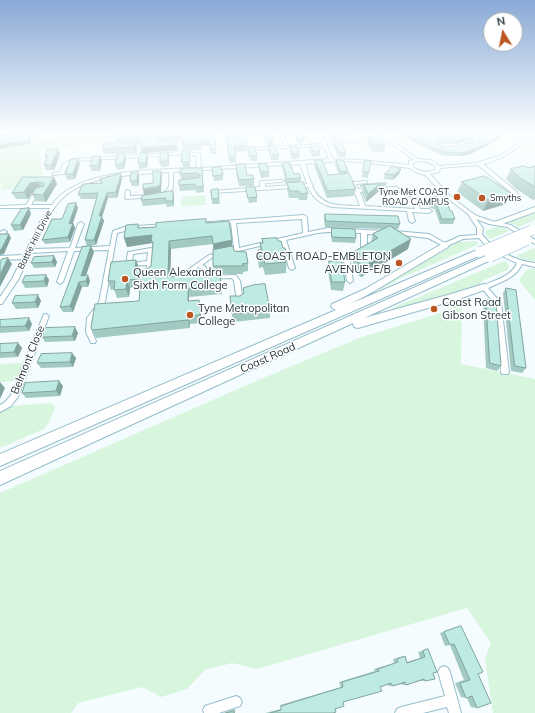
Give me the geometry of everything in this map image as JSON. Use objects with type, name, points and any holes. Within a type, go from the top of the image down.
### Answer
[{"type":"highway","points":[[493,223],[535,209]]},
{"type":"highway","name":"Coast Road","points":[[0,460],[480,252],[534,232]]},
{"type":"highway","name":"Coast Road","points":[[0,478],[490,257],[534,232]]},
{"type":"highway","points":[[234,359],[368,291],[445,245]]},
{"type":"highway","points":[[248,367],[371,320],[448,300],[484,287]]},
{"type":"highway","points":[[0,483],[158,408]]},
{"type":"street","points":[[55,174],[62,174],[66,165]]},
{"type":"street","name":"Battle Hill Drive","points":[[0,302],[15,280],[52,206],[60,197],[74,188],[97,179],[123,174],[254,165]]},
{"type":"street","points":[[303,165],[316,199],[323,204],[332,206],[429,212]]},
{"type":"street","name":"Battle Hill Drive","points":[[398,165],[411,167],[419,172],[427,174]]},
{"type":"street","points":[[462,165],[438,167],[437,171],[427,174],[438,186],[470,214],[480,228],[480,236]]},
{"type":"street","points":[[482,165],[517,195],[516,198],[510,200]]},
{"type":"street","points":[[128,191],[127,198],[159,196],[170,191],[171,171]]},
{"type":"street","points":[[498,178],[505,177]]},
{"type":"street","points":[[263,189],[262,182],[282,181]]},
{"type":"street","points":[[363,207],[353,183],[365,182]]},
{"type":"street","points":[[495,183],[503,182]]},
{"type":"street","points":[[171,183],[178,183]]},
{"type":"street","points":[[213,192],[310,186]]},
{"type":"street","points":[[357,191],[395,188],[414,196],[418,211]]},
{"type":"street","points":[[27,207],[37,192],[44,192]]},
{"type":"street","points":[[2,207],[52,206]]},
{"type":"street","points":[[409,210],[412,221]]},
{"type":"street","points":[[470,214],[511,228],[535,242]]},
{"type":"street","points":[[193,224],[304,217],[306,234]]},
{"type":"street","points":[[142,221],[142,228]]},
{"type":"street","points":[[233,222],[237,250]]},
{"type":"street","points":[[480,228],[493,223]]},
{"type":"street","points":[[60,282],[81,224]]},
{"type":"street","points":[[93,341],[89,332],[89,322],[93,313],[102,302],[112,266],[108,248],[116,231],[171,226]]},
{"type":"street","points":[[182,276],[211,256],[318,231],[425,235],[445,245],[462,237],[480,236],[509,257],[520,262],[535,265]]},
{"type":"street","points":[[350,281],[347,261],[364,251],[364,232]]},
{"type":"street","points":[[283,239],[292,268]]},
{"type":"street","points":[[30,250],[108,248]]},
{"type":"street","points":[[129,265],[130,253],[151,250],[149,274]]},
{"type":"street","points":[[0,258],[26,257]]},
{"type":"street","points":[[505,372],[498,303],[484,287],[512,275],[518,268],[520,262]]},
{"type":"street","points":[[122,265],[150,263]]},
{"type":"street","points":[[197,265],[203,267],[208,278],[237,276],[241,293],[240,301]]},
{"type":"street","name":"Belmont Close","points":[[0,409],[8,404],[14,397],[46,316]]},
{"type":"street","points":[[444,672],[450,700],[455,713]]},
{"type":"street","points":[[402,713],[450,700]]},
{"type":"street","points":[[210,713],[209,710],[236,702]]},
{"type":"green space","points":[[0,165],[41,165],[43,174],[9,190],[1,190],[2,183],[0,183]]},
{"type":"green space","points":[[205,195],[206,205],[181,206],[181,197]]},
{"type":"green space","points":[[535,213],[535,220],[519,227],[508,222]]},
{"type":"green space","points":[[496,227],[501,227],[509,231],[490,239],[488,238],[485,232]]},
{"type":"green space","points":[[476,241],[479,244],[399,279],[380,290],[379,288],[458,242]]},
{"type":"green space","points":[[535,248],[535,261],[525,260],[516,256]]},
{"type":"green space","points":[[505,261],[509,265],[508,270],[484,280],[480,286],[394,311],[392,308]]},
{"type":"green space","points":[[535,268],[535,300],[519,281],[526,270]]},
{"type":"green space","points":[[462,300],[461,364],[535,379],[535,713],[493,713],[485,659],[491,643],[467,608],[257,669],[232,663],[205,670],[187,689],[161,697],[142,687],[78,703],[71,713],[0,713],[0,493],[254,382],[359,338],[447,311]]},
{"type":"green space","points":[[24,363],[16,381],[0,382],[0,364]]},
{"type":"green space","points":[[52,403],[55,408],[48,424],[44,429],[0,448],[0,412],[10,406]]},
{"type":"building","points":[[68,165],[76,165],[73,174],[65,174]]},
{"type":"building","points":[[236,165],[245,165],[247,175],[253,175],[254,179],[239,180]]},
{"type":"building","points":[[259,165],[267,165],[269,172],[261,172]]},
{"type":"building","points":[[283,165],[291,165],[294,174],[299,173],[301,178],[285,179],[286,174]]},
{"type":"building","points":[[317,165],[324,165],[328,175],[349,173],[356,189],[328,191]]},
{"type":"building","points":[[338,165],[345,165],[348,171],[341,172]]},
{"type":"building","points":[[364,165],[370,165],[369,172],[363,172]]},
{"type":"building","points":[[393,166],[401,169],[394,175],[385,174]]},
{"type":"building","points":[[524,166],[528,168],[535,166],[535,187],[520,178],[511,169]]},
{"type":"building","points":[[221,167],[223,175],[213,176],[212,168]]},
{"type":"building","points":[[182,168],[202,168],[203,187],[196,187],[195,184],[179,185],[179,180],[197,178],[201,176],[197,173],[180,174],[180,170],[182,170]]},
{"type":"building","points":[[153,171],[161,171],[160,186],[143,189],[143,184],[153,183]]},
{"type":"building","points":[[138,172],[137,181],[130,181],[131,173]]},
{"type":"building","points":[[121,174],[116,192],[107,193],[99,216],[102,216],[94,240],[85,240],[98,193],[78,194],[83,184],[102,183],[100,179]]},
{"type":"building","points":[[485,176],[512,194],[488,200],[462,182]]},
{"type":"building","points":[[23,177],[54,177],[43,195],[32,194],[36,188],[44,186],[43,183],[38,182],[30,183],[24,192],[12,193]]},
{"type":"building","points":[[303,182],[308,193],[300,194],[299,191],[290,191],[287,183]]},
{"type":"building","points":[[380,184],[368,194],[364,185]]},
{"type":"building","points":[[246,187],[255,187],[257,197],[248,198]]},
{"type":"building","points":[[218,189],[219,198],[212,199],[211,190]]},
{"type":"building","points":[[173,191],[173,201],[165,201],[166,198],[141,200],[142,196]]},
{"type":"building","points":[[430,196],[438,197],[440,204],[432,202]]},
{"type":"building","points":[[76,203],[69,224],[73,223],[68,237],[42,240],[52,219],[62,219],[68,204]]},
{"type":"building","points":[[437,205],[448,205],[455,219],[442,219]]},
{"type":"building","points":[[29,208],[20,225],[11,225],[21,209]]},
{"type":"building","points":[[325,214],[398,216],[400,224],[326,221]]},
{"type":"building","points":[[206,219],[206,223],[229,221],[232,240],[213,244],[212,236],[169,241],[168,277],[220,272],[221,286],[188,289],[188,301],[199,300],[200,315],[188,316],[188,320],[92,330],[91,327],[95,304],[139,301],[141,279],[127,280],[126,289],[114,290],[115,281],[108,281],[111,262],[136,260],[135,270],[147,269],[151,266],[153,242],[151,240],[152,235],[124,238],[126,225],[138,224],[138,228],[156,227],[156,223]]},
{"type":"building","points":[[390,226],[411,239],[364,266],[355,260],[355,257],[360,254],[355,251],[378,238],[373,234]]},
{"type":"building","points":[[332,228],[355,229],[356,238],[332,237]]},
{"type":"building","points":[[0,234],[9,234],[1,250],[0,250]]},
{"type":"building","points":[[277,238],[278,241],[281,241],[283,248],[285,248],[287,254],[284,255],[286,262],[265,264],[263,257],[259,257],[258,250],[262,250],[260,243],[263,243],[262,239]]},
{"type":"building","points":[[91,246],[81,276],[88,275],[86,281],[79,282],[70,306],[60,307],[82,247]]},
{"type":"building","points":[[233,246],[234,251],[246,252],[248,263],[242,264],[243,266],[213,266],[213,250]]},
{"type":"building","points":[[54,256],[52,262],[31,263],[34,257]]},
{"type":"building","points":[[8,258],[0,275],[0,261]]},
{"type":"building","points":[[329,261],[342,262],[345,282],[332,282]]},
{"type":"building","points":[[46,275],[44,281],[22,282],[25,276]]},
{"type":"building","points":[[265,284],[270,310],[232,314],[230,296],[240,296],[244,293],[243,288]]},
{"type":"building","points":[[506,288],[516,290],[526,368],[515,366]]},
{"type":"building","points":[[38,295],[35,302],[12,303],[15,296]]},
{"type":"building","points":[[486,299],[496,301],[501,366],[490,363]]},
{"type":"building","points":[[29,318],[25,326],[0,327],[0,320]]},
{"type":"building","points":[[75,327],[72,336],[42,337],[45,328]]},
{"type":"building","points":[[18,343],[14,352],[0,353],[0,344]]},
{"type":"building","points":[[72,353],[70,362],[37,363],[41,354]]},
{"type":"building","points":[[59,381],[56,391],[22,393],[25,383]]},
{"type":"building","points":[[461,626],[483,672],[478,674],[491,703],[477,708],[472,696],[466,698],[460,683],[470,680],[454,644],[450,645],[444,632]]},
{"type":"building","points":[[428,649],[437,672],[433,673],[435,679],[425,681],[424,679],[406,685],[405,682],[393,686],[391,683],[380,687],[382,691],[343,702],[344,706],[335,709],[336,712],[333,713],[270,713],[281,710],[281,706],[343,687],[342,682],[379,671],[378,669],[398,662],[397,659],[405,656],[407,663],[425,657],[423,651]]},
{"type":"place","name":"Tyne Met COAST ROAD CAMPUS","points":[[457,197]]},
{"type":"place","name":"Smyths","points":[[482,198]]},
{"type":"place","name":"COAST ROAD-EMBLETON AVENUE-E/B","points":[[399,263]]},
{"type":"place","name":"Queen Alexandra Sixth Form College","points":[[125,279]]},
{"type":"place","name":"Coast Road Gibson Street","points":[[434,309]]},
{"type":"place","name":"Tyne Metropolitan College","points":[[190,315]]}]
